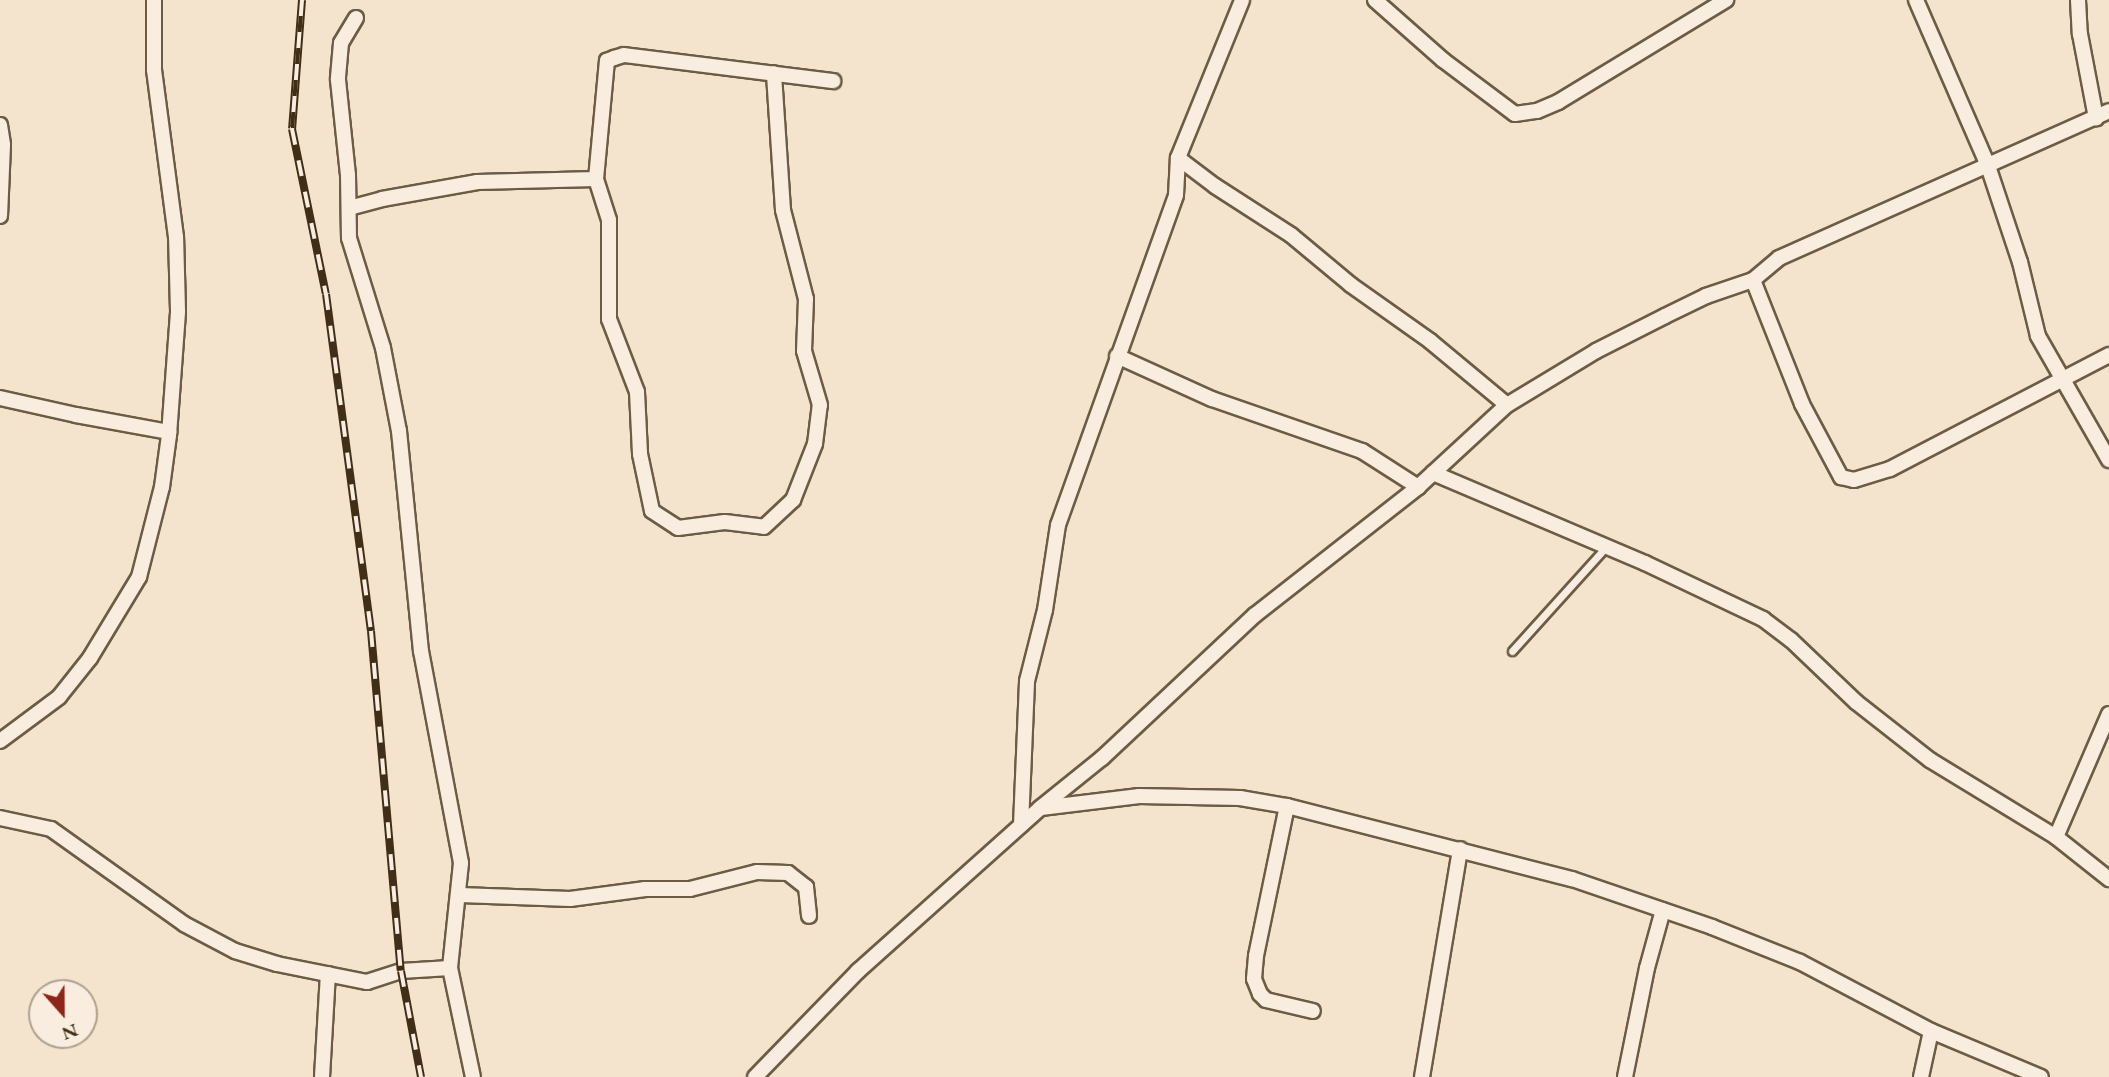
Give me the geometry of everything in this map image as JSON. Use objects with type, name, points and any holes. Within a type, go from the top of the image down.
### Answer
[{"type":"street","points":[[0,740],[59,697],[90,658],[139,577],[162,487],[178,311],[176,237],[154,70],[154,0]]},
{"type":"street","points":[[1021,825],[1027,681],[1045,610],[1058,524],[1176,195],[1178,158],[1242,0]]},
{"type":"street","points":[[1376,0],[1443,60],[1515,114],[1537,111],[1558,102],[1726,0]]},
{"type":"street","points":[[1916,0],[1987,163],[2020,262],[2038,336],[2109,460]]},
{"type":"street","points":[[755,1077],[858,971],[1040,808],[1102,758],[1255,615],[1418,486],[1507,405],[1642,328],[1706,296],[1753,280],[1779,258],[2102,114],[2080,34],[2078,0]]},
{"type":"street","points":[[356,18],[341,43],[338,80],[349,237],[383,348],[392,390],[421,651],[461,863],[460,895],[450,968],[473,1077]]},
{"type":"street","points":[[774,74],[783,210],[806,299],[804,351],[820,405],[815,444],[793,500],[764,527],[724,522],[678,528],[652,511],[640,454],[637,392],[609,319],[609,220],[596,179],[607,61],[624,55],[833,81]]},
{"type":"street","points":[[0,125],[3,145],[0,216]]},
{"type":"street","points":[[1178,158],[1214,187],[1291,235],[1351,285],[1430,341],[1507,405]]},
{"type":"street","points":[[349,208],[382,199],[477,182],[596,179]]},
{"type":"street","points":[[1753,280],[1802,404],[1841,477],[1854,480],[1890,469],[2109,355]]},
{"type":"street","points":[[1117,356],[1212,399],[1362,451],[1418,486]]},
{"type":"street","points":[[0,398],[169,432]]},
{"type":"street","points":[[1433,473],[1606,546],[1763,620],[1791,640],[1856,702],[1930,760],[2056,836],[2109,879]]},
{"type":"street","points":[[2056,836],[2109,714]]},
{"type":"street","points":[[1040,808],[1139,796],[1240,798],[1287,806],[1572,879],[1664,910],[1800,962],[1931,1031],[2041,1077]]},
{"type":"street","points":[[1287,806],[1256,956],[1254,979],[1260,994],[1266,1000],[1313,1012]]},
{"type":"street","points":[[0,818],[51,829],[184,924],[235,951],[368,982],[401,971],[450,968]]},
{"type":"street","points":[[1422,1077],[1460,849]]},
{"type":"street","points":[[460,895],[570,899],[645,889],[690,888],[757,872],[788,873],[806,887],[809,916]]},
{"type":"street","points":[[1625,1077],[1647,968],[1664,910]]},
{"type":"street","points":[[322,1077],[327,974]]},
{"type":"street","points":[[1921,1077],[1931,1031]]},
{"type":"lane","points":[[1512,651],[1606,546]]},
{"type":"railway","points":[[302,0],[292,129],[326,294],[371,631],[401,971],[421,1077]]}]
